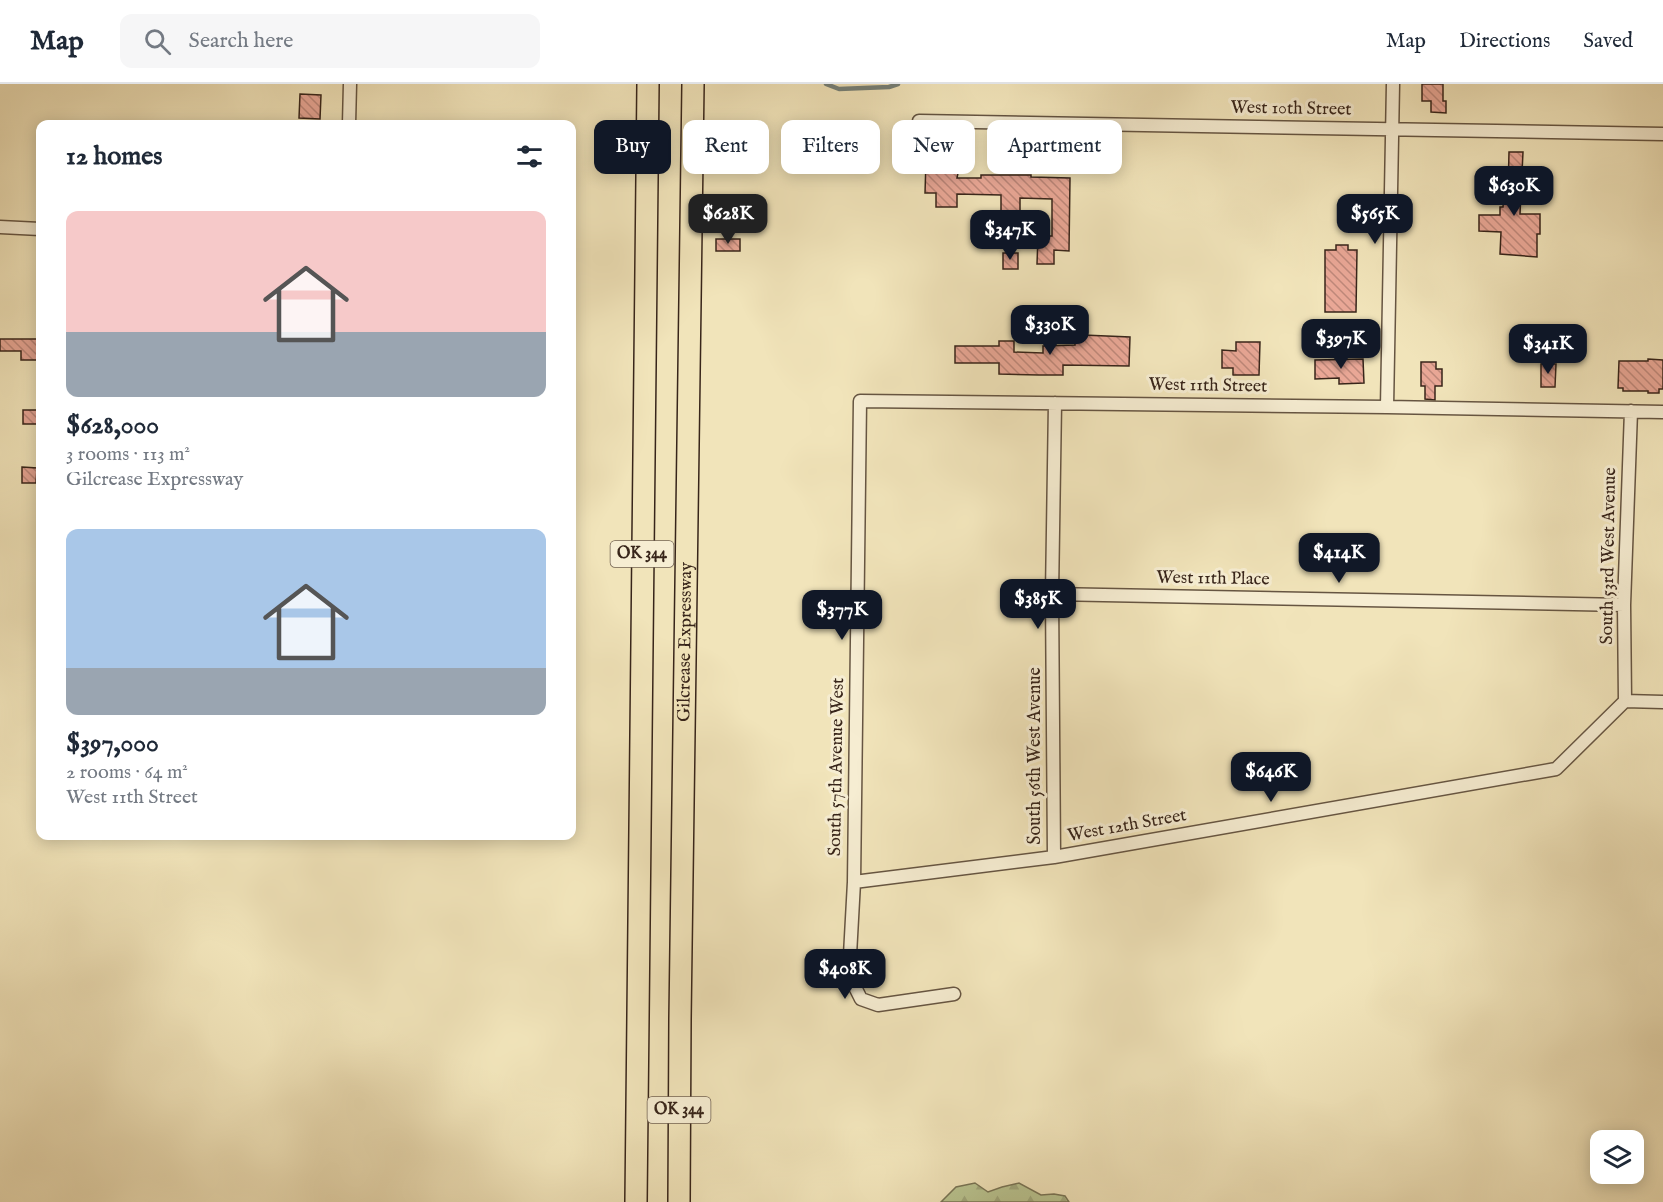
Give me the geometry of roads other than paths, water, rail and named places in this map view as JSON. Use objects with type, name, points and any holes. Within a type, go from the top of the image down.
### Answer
[{"type":"highway","name":"OK 344","points":[[636,1202],[648,84]]},
{"type":"highway","name":"Gilcrease Expressway","points":[[679,1202],[693,84]]},
{"type":"street","points":[[349,120],[350,84]]},
{"type":"street","points":[[1387,406],[1393,84]]},
{"type":"street","name":"West 10th Street","points":[[975,122],[1663,134]]},
{"type":"street","points":[[0,227],[36,229]]},
{"type":"street","name":"West 11th Street","points":[[860,401],[1387,406],[1663,412]]},
{"type":"street","name":"South 57th Avenue West","points":[[860,401],[854,882],[850,955],[852,981],[861,999],[878,1005],[954,994]]},
{"type":"street","name":"South 56th West Avenue","points":[[1054,857],[1052,594],[1055,403]]},
{"type":"street","name":"South 53rd West Avenue","points":[[1625,701],[1624,605],[1631,411]]},
{"type":"street","name":"West 11th Place","points":[[1052,594],[1624,605]]},
{"type":"street","points":[[1625,701],[1663,702]]},
{"type":"street","name":"West 12th Street","points":[[854,882],[1054,857],[1556,769],[1625,701]]},
{"type":"waterway","points":[[826,84],[839,89],[889,87],[898,84]]}]
